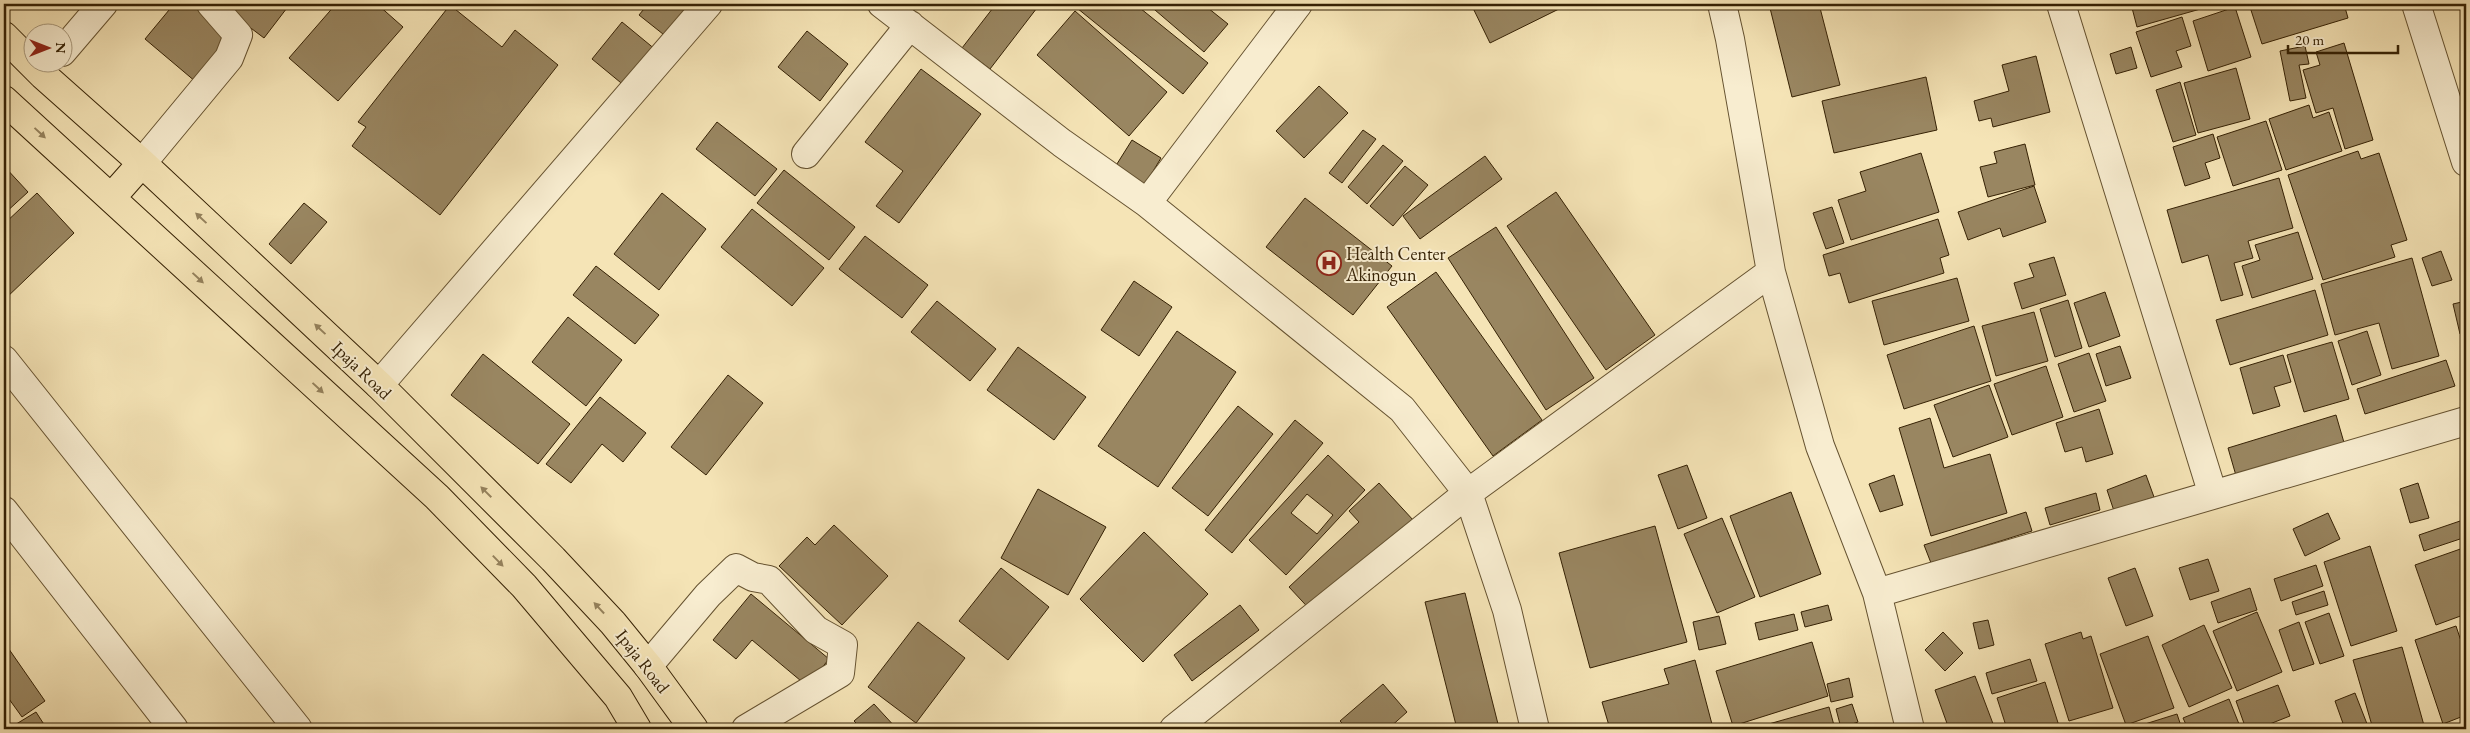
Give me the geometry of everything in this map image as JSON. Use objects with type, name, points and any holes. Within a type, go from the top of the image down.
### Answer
[{"type":"main road","name":"Ipaja Road","points":[[4,36],[22,49]]},
{"type":"main road","name":"Ipaja Road","points":[[52,72],[142,162],[379,384],[553,559],[613,624],[648,666],[694,729]]},
{"type":"main road","points":[[4,100],[443,504],[524,586],[618,698],[637,729]]},
{"type":"main road","points":[[111,198],[142,162]]},
{"type":"street","points":[[72,40],[103,4]]},
{"type":"street","points":[[142,162],[228,58],[238,34],[211,4]]},
{"type":"street","points":[[379,384],[708,4]]},
{"type":"street","points":[[882,4],[1062,143],[1148,202],[1402,409],[1468,493],[1506,610],[1535,729]]},
{"type":"street","points":[[1148,202],[1298,4]]},
{"type":"street","points":[[1722,4],[1730,39],[1771,272],[1820,446],[1876,592],[1910,729]]},
{"type":"street","points":[[2061,4],[2213,495]]},
{"type":"street","points":[[2416,4],[2466,162]]},
{"type":"street","points":[[806,154],[910,25]]},
{"type":"street","points":[[1174,729],[1468,493],[1771,272]]},
{"type":"street","points":[[4,360],[298,729]]},
{"type":"street","points":[[1876,592],[2466,421]]},
{"type":"street","points":[[4,511],[174,729]]},
{"type":"street","points":[[648,666],[708,595],[736,568],[753,577],[769,580],[816,630],[843,645],[840,673],[746,729]]},
{"type":"building","points":[[174,4],[193,4],[233,38],[196,82],[145,39]]},
{"type":"building","points":[[219,4],[290,4],[264,38]]},
{"type":"building","points":[[336,4],[377,4],[403,27],[338,101],[289,58]]},
{"type":"building","points":[[648,4],[703,4],[673,42],[639,15]]},
{"type":"building","points":[[996,4],[1040,4],[990,69],[962,48]]},
{"type":"building","points":[[1072,4],[1135,4],[1208,63],[1183,94]]},
{"type":"building","points":[[1148,4],[1203,4],[1228,24],[1204,52]]},
{"type":"building","points":[[1471,4],[1569,4],[1490,43]]},
{"type":"building","points":[[1769,4],[1819,4],[1840,85],[1792,97]]},
{"type":"building","points":[[2131,4],[2218,4],[2137,27]]},
{"type":"building","points":[[2249,4],[2344,4],[2348,18],[2262,44]]},
{"type":"building","points":[[450,5],[502,47],[515,30],[558,65],[440,215],[352,146],[366,127],[358,122]]},
{"type":"building","points":[[2235,7],[2251,57],[2208,71],[2193,21]]},
{"type":"building","points":[[1075,11],[1167,92],[1129,136],[1037,55]]},
{"type":"building","points":[[2182,17],[2191,46],[2176,51],[2182,67],[2151,77],[2136,32]]},
{"type":"building","points":[[622,22],[656,50],[626,87],[592,59]]},
{"type":"building","points":[[807,31],[848,64],[820,101],[778,67]]},
{"type":"building","points":[[2344,43],[2373,140],[2345,149],[2333,108],[2316,113],[2303,70],[2320,65],[2316,52]]},
{"type":"building","points":[[2305,46],[2309,64],[2299,65],[2306,98],[2290,101],[2280,51]]},
{"type":"building","points":[[2131,47],[2137,68],[2116,74],[2110,54]]},
{"type":"building","points":[[2036,56],[2050,112],[1993,127],[1991,118],[1979,121],[1974,101],[2009,91],[2002,65]]},
{"type":"building","points":[[2236,68],[2250,119],[2198,133],[2184,83]]},
{"type":"building","points":[[921,69],[981,114],[899,223],[876,206],[903,171],[865,142]]},
{"type":"building","points":[[1926,77],[1937,130],[1834,153],[1822,101]]},
{"type":"building","points":[[2180,82],[2196,135],[2173,142],[2156,90]]},
{"type":"building","points":[[1319,86],[1348,113],[1304,158],[1276,131]]},
{"type":"building","points":[[2309,105],[2313,118],[2329,112],[2342,151],[2286,170],[2269,119]]},
{"type":"building","points":[[2266,121],[2282,170],[2233,186],[2217,137]]},
{"type":"building","points":[[717,122],[777,169],[755,196],[696,149]]},
{"type":"building","points":[[1363,130],[1376,139],[1342,183],[1329,173]]},
{"type":"building","points":[[2213,134],[2220,158],[2205,163],[2210,178],[2185,186],[2173,147]]},
{"type":"building","points":[[1132,140],[1161,158],[1140,193],[1110,175]]},
{"type":"building","points":[[2025,144],[2035,185],[1988,197],[1980,167],[1997,163],[1994,152]]},
{"type":"building","points":[[1383,145],[1403,161],[1367,204],[1348,187]]},
{"type":"building","points":[[2358,151],[2361,159],[2379,153],[2407,240],[2391,245],[2395,257],[2323,280],[2288,175]]},
{"type":"building","points":[[1921,153],[1939,212],[1851,240],[1838,200],[1866,191],[1860,172]]},
{"type":"building","points":[[1485,156],[1502,179],[1420,239],[1403,216]]},
{"type":"building","points":[[4,166],[28,192],[4,214]]},
{"type":"building","points":[[1405,166],[1428,185],[1393,226],[1370,206]]},
{"type":"building","points":[[784,170],[855,227],[829,260],[757,203]]},
{"type":"building","points":[[2279,178],[2293,228],[2248,241],[2253,258],[2234,263],[2243,295],[2221,301],[2208,255],[2182,263],[2167,210]]},
{"type":"building","points":[[2034,186],[2046,222],[2003,237],[2000,228],[1968,240],[1958,212]]},
{"type":"building","points":[[1556,192],[1655,335],[1606,370],[1507,226]]},
{"type":"building","points":[[37,193],[74,233],[4,300],[4,224]]},
{"type":"building","points":[[662,193],[706,229],[659,290],[614,254]]},
{"type":"building","points":[[1305,198],[1392,266],[1353,315],[1266,247]]},
{"type":"building","points":[[304,203],[327,222],[291,264],[269,244]]},
{"type":"building","points":[[1832,207],[1844,243],[1826,249],[1813,213]]},
{"type":"building","points":[[752,209],[824,268],[792,306],[721,247]]},
{"type":"building","points":[[1938,219],[1949,255],[1940,258],[1944,273],[1849,303],[1840,273],[1829,276],[1823,255]]},
{"type":"building","points":[[1496,227],[1594,378],[1546,410],[1448,258]]},
{"type":"building","points":[[2298,232],[2313,279],[2252,298],[2242,266],[2260,260],[2255,245]]},
{"type":"building","points":[[865,236],[928,285],[902,318],[839,269]]},
{"type":"building","points":[[2441,251],[2452,280],[2432,286],[2422,258]]},
{"type":"building","points":[[2054,257],[2066,295],[2022,309],[2014,283],[2034,277],[2029,264]]},
{"type":"building","points":[[2412,258],[2439,356],[2392,369],[2379,323],[2335,335],[2321,284]]},
{"type":"building","points":[[596,266],[659,315],[635,344],[573,295]]},
{"type":"building","points":[[1436,272],[1542,420],[1493,456],[1387,307]]},
{"type":"building","points":[[1957,278],[1969,321],[1884,345],[1872,301]]},
{"type":"building","points":[[1134,281],[1172,307],[1139,356],[1101,330]]},
{"type":"building","points":[[2315,290],[2328,335],[2230,365],[2216,320]]},
{"type":"building","points":[[2105,292],[2120,336],[2089,347],[2074,303]]},
{"type":"building","points":[[2068,300],[2082,348],[2055,357],[2040,309]]},
{"type":"building","points":[[937,301],[996,349],[970,381],[911,332]]},
{"type":"building","points":[[2466,301],[2466,332],[2460,334],[2453,304]]},
{"type":"building","points":[[2034,312],[2048,361],[1996,376],[1982,326]]},
{"type":"building","points":[[568,317],[622,360],[586,406],[532,362]]},
{"type":"building","points":[[1974,326],[1991,381],[1904,409],[1887,355]]},
{"type":"building","points":[[1177,331],[1236,372],[1158,487],[1098,446]]},
{"type":"building","points":[[2367,331],[2381,375],[2352,385],[2338,341]]},
{"type":"building","points":[[2332,342],[2349,399],[2304,412],[2287,355]]},
{"type":"building","points":[[2120,346],[2131,378],[2106,386],[2096,354]]},
{"type":"building","points":[[1018,347],[1086,397],[1054,440],[987,390]]},
{"type":"building","points":[[2089,353],[2106,401],[2074,412],[2058,364]]},
{"type":"building","points":[[483,354],[570,424],[538,464],[451,395]]},
{"type":"building","points":[[2283,355],[2291,382],[2274,387],[2280,406],[2253,414],[2240,368]]},
{"type":"building","points":[[2446,360],[2455,386],[2365,414],[2357,389]]},
{"type":"building","points":[[2046,366],[2063,417],[2012,435],[1994,384]]},
{"type":"building","points":[[728,375],[763,403],[706,475],[671,447]]},
{"type":"building","points":[[1989,385],[2008,437],[1953,457],[1934,405]]},
{"type":"building","points":[[600,397],[646,433],[623,462],[602,444],[571,483],[546,464]]},
{"type":"building","points":[[1238,406],[1273,434],[1208,516],[1172,488]]},
{"type":"building","points":[[2099,409],[2113,454],[2086,462],[2082,447],[2065,452],[2056,423]]},
{"type":"building","points":[[2336,415],[2345,446],[2237,479],[2228,448]]},
{"type":"building","points":[[1930,418],[1944,468],[1990,454],[2007,513],[1931,536],[1899,428]]},
{"type":"building","points":[[1295,420],[1323,443],[1232,553],[1205,530]]},
{"type":"building","points":[[1328,455],[1365,490],[1286,575],[1249,540]],"holes":[[[1307,494],[1333,515],[1317,534],[1291,513]]]},
{"type":"building","points":[[1687,465],[1707,518],[1678,529],[1658,475]]},
{"type":"building","points":[[1894,475],[1903,505],[1880,512],[1869,484]]},
{"type":"building","points":[[2146,475],[2154,497],[2114,511],[2107,490]]},
{"type":"building","points":[[1379,483],[1414,521],[1315,615],[1289,587],[1359,522],[1349,511]]},
{"type":"building","points":[[2418,483],[2429,518],[2410,523],[2400,489]]},
{"type":"building","points":[[1038,489],[1106,527],[1068,595],[1001,558]]},
{"type":"building","points":[[1791,492],[1821,574],[1760,597],[1730,516]]},
{"type":"building","points":[[2096,493],[2100,510],[2050,525],[2045,508]]},
{"type":"building","points":[[2026,512],[2032,531],[1931,563],[1924,545]]},
{"type":"building","points":[[2328,513],[2340,539],[2305,556],[2293,529]]},
{"type":"building","points":[[1722,518],[1755,597],[1717,613],[1684,534]]},
{"type":"building","points":[[2463,520],[2466,537],[2424,551],[2419,535]]},
{"type":"building","points":[[834,525],[888,576],[842,625],[779,566],[807,537],[815,545]]},
{"type":"building","points":[[1655,526],[1687,642],[1590,668],[1559,553]]},
{"type":"building","points":[[1144,532],[1208,594],[1143,662],[1080,599]]},
{"type":"building","points":[[2370,546],[2397,631],[2351,646],[2324,562]]},
{"type":"building","points":[[2466,547],[2466,614],[2436,625],[2415,565]]},
{"type":"building","points":[[2208,559],[2219,591],[2190,600],[2179,568]]},
{"type":"building","points":[[2316,565],[2323,586],[2281,601],[2274,579]]},
{"type":"building","points":[[1001,568],[1049,607],[1008,660],[959,621]]},
{"type":"building","points":[[2135,568],[2153,616],[2126,626],[2108,578]]},
{"type":"building","points":[[2250,588],[2257,610],[2218,623],[2211,602]]},
{"type":"building","points":[[2324,591],[2328,605],[2296,615],[2292,602]]},
{"type":"building","points":[[1465,593],[1499,728],[1495,729],[1457,729],[1425,602]]},
{"type":"building","points":[[751,594],[829,659],[807,686],[752,640],[736,659],[713,640]]},
{"type":"building","points":[[1240,605],[1259,630],[1192,681],[1174,655]]},
{"type":"building","points":[[1828,605],[1832,620],[1805,627],[1801,612]]},
{"type":"building","points":[[2257,612],[2282,672],[2237,691],[2213,631]]},
{"type":"building","points":[[2329,613],[2344,656],[2320,664],[2305,622]]},
{"type":"building","points":[[1794,614],[1798,630],[1759,640],[1755,623]]},
{"type":"building","points":[[1719,616],[1726,644],[1699,650],[1693,622]]},
{"type":"building","points":[[1988,620],[1994,645],[1979,649],[1973,623]]},
{"type":"building","points":[[918,622],[965,658],[916,723],[868,687]]},
{"type":"building","points":[[2299,622],[2314,664],[2293,671],[2279,630]]},
{"type":"building","points":[[2204,625],[2232,688],[2189,707],[2162,645]]},
{"type":"building","points":[[2456,626],[2466,656],[2466,715],[2443,724],[2415,640]]},
{"type":"building","points":[[1943,632],[1963,653],[1945,671],[1925,650]]},
{"type":"building","points":[[2081,632],[2083,639],[2091,636],[2113,708],[2069,721],[2045,644]]},
{"type":"building","points":[[2148,636],[2174,708],[2126,725],[2100,654]]},
{"type":"building","points":[[4,642],[45,701],[22,717],[4,692]]},
{"type":"building","points":[[1812,642],[1828,696],[1733,726],[1716,671]]},
{"type":"building","points":[[2402,647],[2425,729],[2373,729],[2353,660]]},
{"type":"building","points":[[2030,659],[2037,681],[1992,694],[1986,673]]},
{"type":"building","points":[[1695,660],[1713,728],[1610,729],[1602,702],[1669,684],[1664,669]]},
{"type":"building","points":[[1975,676],[1995,729],[1949,729],[1935,690]]},
{"type":"building","points":[[1849,678],[1853,697],[1831,702],[1827,684]]},
{"type":"building","points":[[2045,682],[2060,729],[2007,729],[1997,698]]},
{"type":"building","points":[[1383,684],[1407,712],[1388,729],[1348,729],[1340,721]]},
{"type":"building","points":[[2278,685],[2290,716],[2257,729],[2246,729],[2236,701]]},
{"type":"building","points":[[2355,693],[2369,729],[2345,729],[2335,701]]},
{"type":"building","points":[[2229,699],[2241,729],[2188,729],[2183,718]]},
{"type":"building","points":[[874,704],[897,729],[862,729],[854,721]]},
{"type":"building","points":[[1852,704],[1858,722],[1841,728],[1836,709]]},
{"type":"building","points":[[1829,707],[1835,729],[1751,729]]},
{"type":"building","points":[[36,712],[47,729],[8,729]]},
{"type":"building","points":[[2177,714],[2182,729],[2129,729]]},
{"type":"place","name":"Health Center Akinogun","points":[[1329,263]]}]
